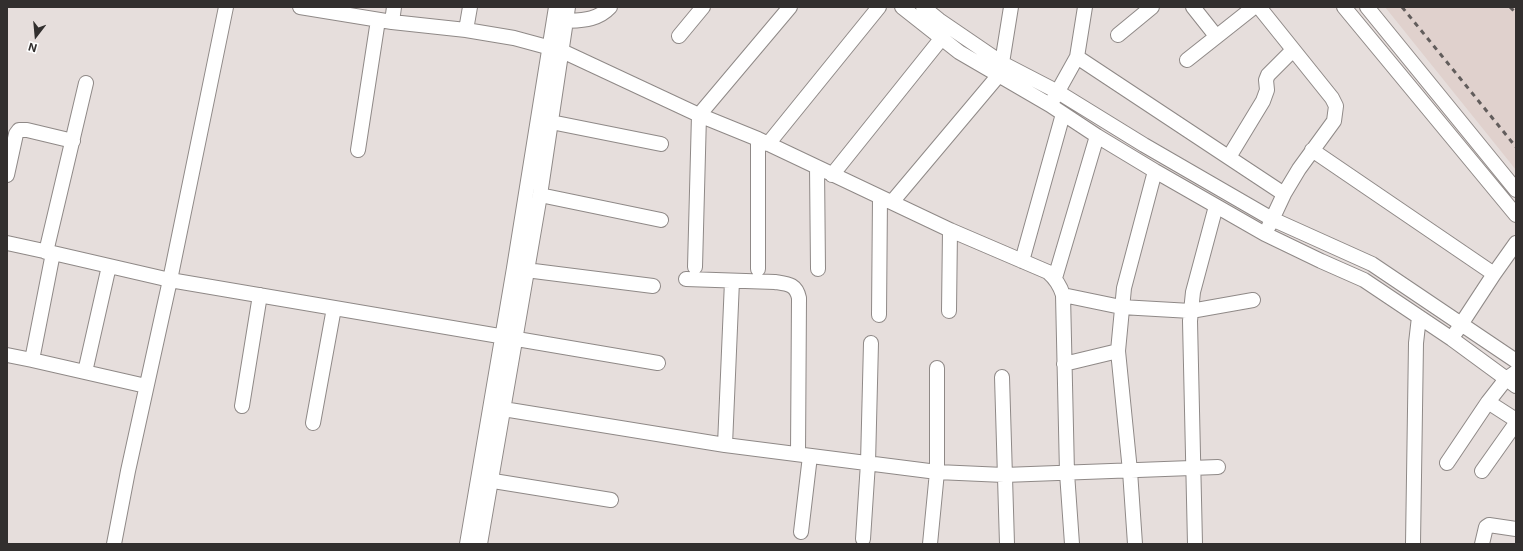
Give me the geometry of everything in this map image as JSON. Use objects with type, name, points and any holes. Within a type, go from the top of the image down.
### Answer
[{"type":"street","points":[[114,544],[226,7]]},
{"type":"street","points":[[300,7],[318,8],[385,21],[466,30],[514,38],[556,49],[699,115],[763,142],[950,230],[1048,272],[1055,278],[1063,295],[1067,473],[1072,544]]},
{"type":"street","points":[[358,150],[385,21],[394,7]]},
{"type":"street","points":[[466,30],[470,7]]},
{"type":"street","points":[[521,269],[540,195],[551,122],[556,49],[556,7]]},
{"type":"street","points":[[480,544],[485,479],[521,269],[556,49],[567,14],[586,20],[604,13],[610,7]]},
{"type":"street","points":[[679,36],[702,7]]},
{"type":"street","points":[[695,267],[699,115],[790,7]]},
{"type":"street","points":[[758,269],[763,142],[879,7]]},
{"type":"street","points":[[902,7],[959,52],[1058,92],[1144,145],[1272,219],[1372,264],[1516,361]]},
{"type":"street","points":[[923,7],[1000,69],[1063,114],[1097,136],[1265,234],[1364,280],[1513,379],[1488,402],[1447,463]]},
{"type":"street","points":[[880,315],[886,200],[1000,69],[1011,7]]},
{"type":"street","points":[[1050,105],[1078,57],[1085,7]]},
{"type":"street","points":[[1118,35],[1152,7]]},
{"type":"street","points":[[1193,7],[1216,36]]},
{"type":"street","points":[[1186,60],[1254,7]]},
{"type":"street","points":[[1259,7],[1332,98],[1336,106],[1334,120],[1312,150],[1284,194],[1265,234]]},
{"type":"street","points":[[1344,7],[1516,215]]},
{"type":"street","points":[[1367,7],[1516,190]]},
{"type":"street","points":[[832,175],[941,39]]},
{"type":"street","points":[[1229,157],[1263,101],[1267,90],[1266,80],[1268,75],[1294,50]]},
{"type":"street","points":[[1078,57],[1284,194]]},
{"type":"street","points":[[32,360],[49,252],[86,83]]},
{"type":"street","points":[[1022,261],[1063,114]]},
{"type":"street","points":[[551,122],[661,144]]},
{"type":"street","points":[[7,175],[16,134],[19,130],[27,130],[73,141]]},
{"type":"street","points":[[1055,278],[1097,136]]},
{"type":"street","points":[[1312,150],[1494,274]]},
{"type":"street","points":[[817,167],[818,269]]},
{"type":"street","points":[[1135,544],[1130,471],[1118,351],[1124,288],[1155,171]]},
{"type":"street","points":[[540,195],[660,220]]},
{"type":"street","points":[[1195,544],[1191,311],[1193,292],[1216,206]]},
{"type":"street","points":[[950,230],[950,311]]},
{"type":"street","points":[[7,243],[170,280],[658,363]]},
{"type":"street","points":[[1452,339],[1516,243]]},
{"type":"street","points":[[85,372],[109,266]]},
{"type":"street","points":[[521,269],[653,286]]},
{"type":"street","points":[[686,279],[786,284],[794,287],[798,291],[804,455],[801,532]]},
{"type":"street","points":[[725,445],[732,281]]},
{"type":"street","points":[[242,406],[260,295]]},
{"type":"street","points":[[1063,295],[1121,307],[1191,311],[1253,300]]},
{"type":"street","points":[[313,423],[334,308]]},
{"type":"street","points":[[1413,544],[1416,343],[1419,317]]},
{"type":"street","points":[[863,539],[868,463],[871,342]]},
{"type":"street","points":[[1064,364],[1118,351]]},
{"type":"street","points":[[7,355],[146,386]]},
{"type":"street","points":[[930,544],[937,472],[937,368]]},
{"type":"street","points":[[1002,377],[1007,544]]},
{"type":"street","points":[[1482,471],[1516,421],[1488,402]]},
{"type":"street","points":[[497,408],[725,445],[937,472],[1004,475],[1218,468]]},
{"type":"street","points":[[485,479],[611,500]]},
{"type":"street","points":[[467,544],[485,479]]},
{"type":"street","points":[[1482,544],[1486,527],[1489,525],[1516,529]]},
{"type":"shaded area","points":[[1385,7],[1516,7],[1516,170],[1500,150]]},
{"type":"railway","points":[[1402,7],[1516,147]]},
{"type":"railway","points":[[1510,7],[1516,13]]}]
